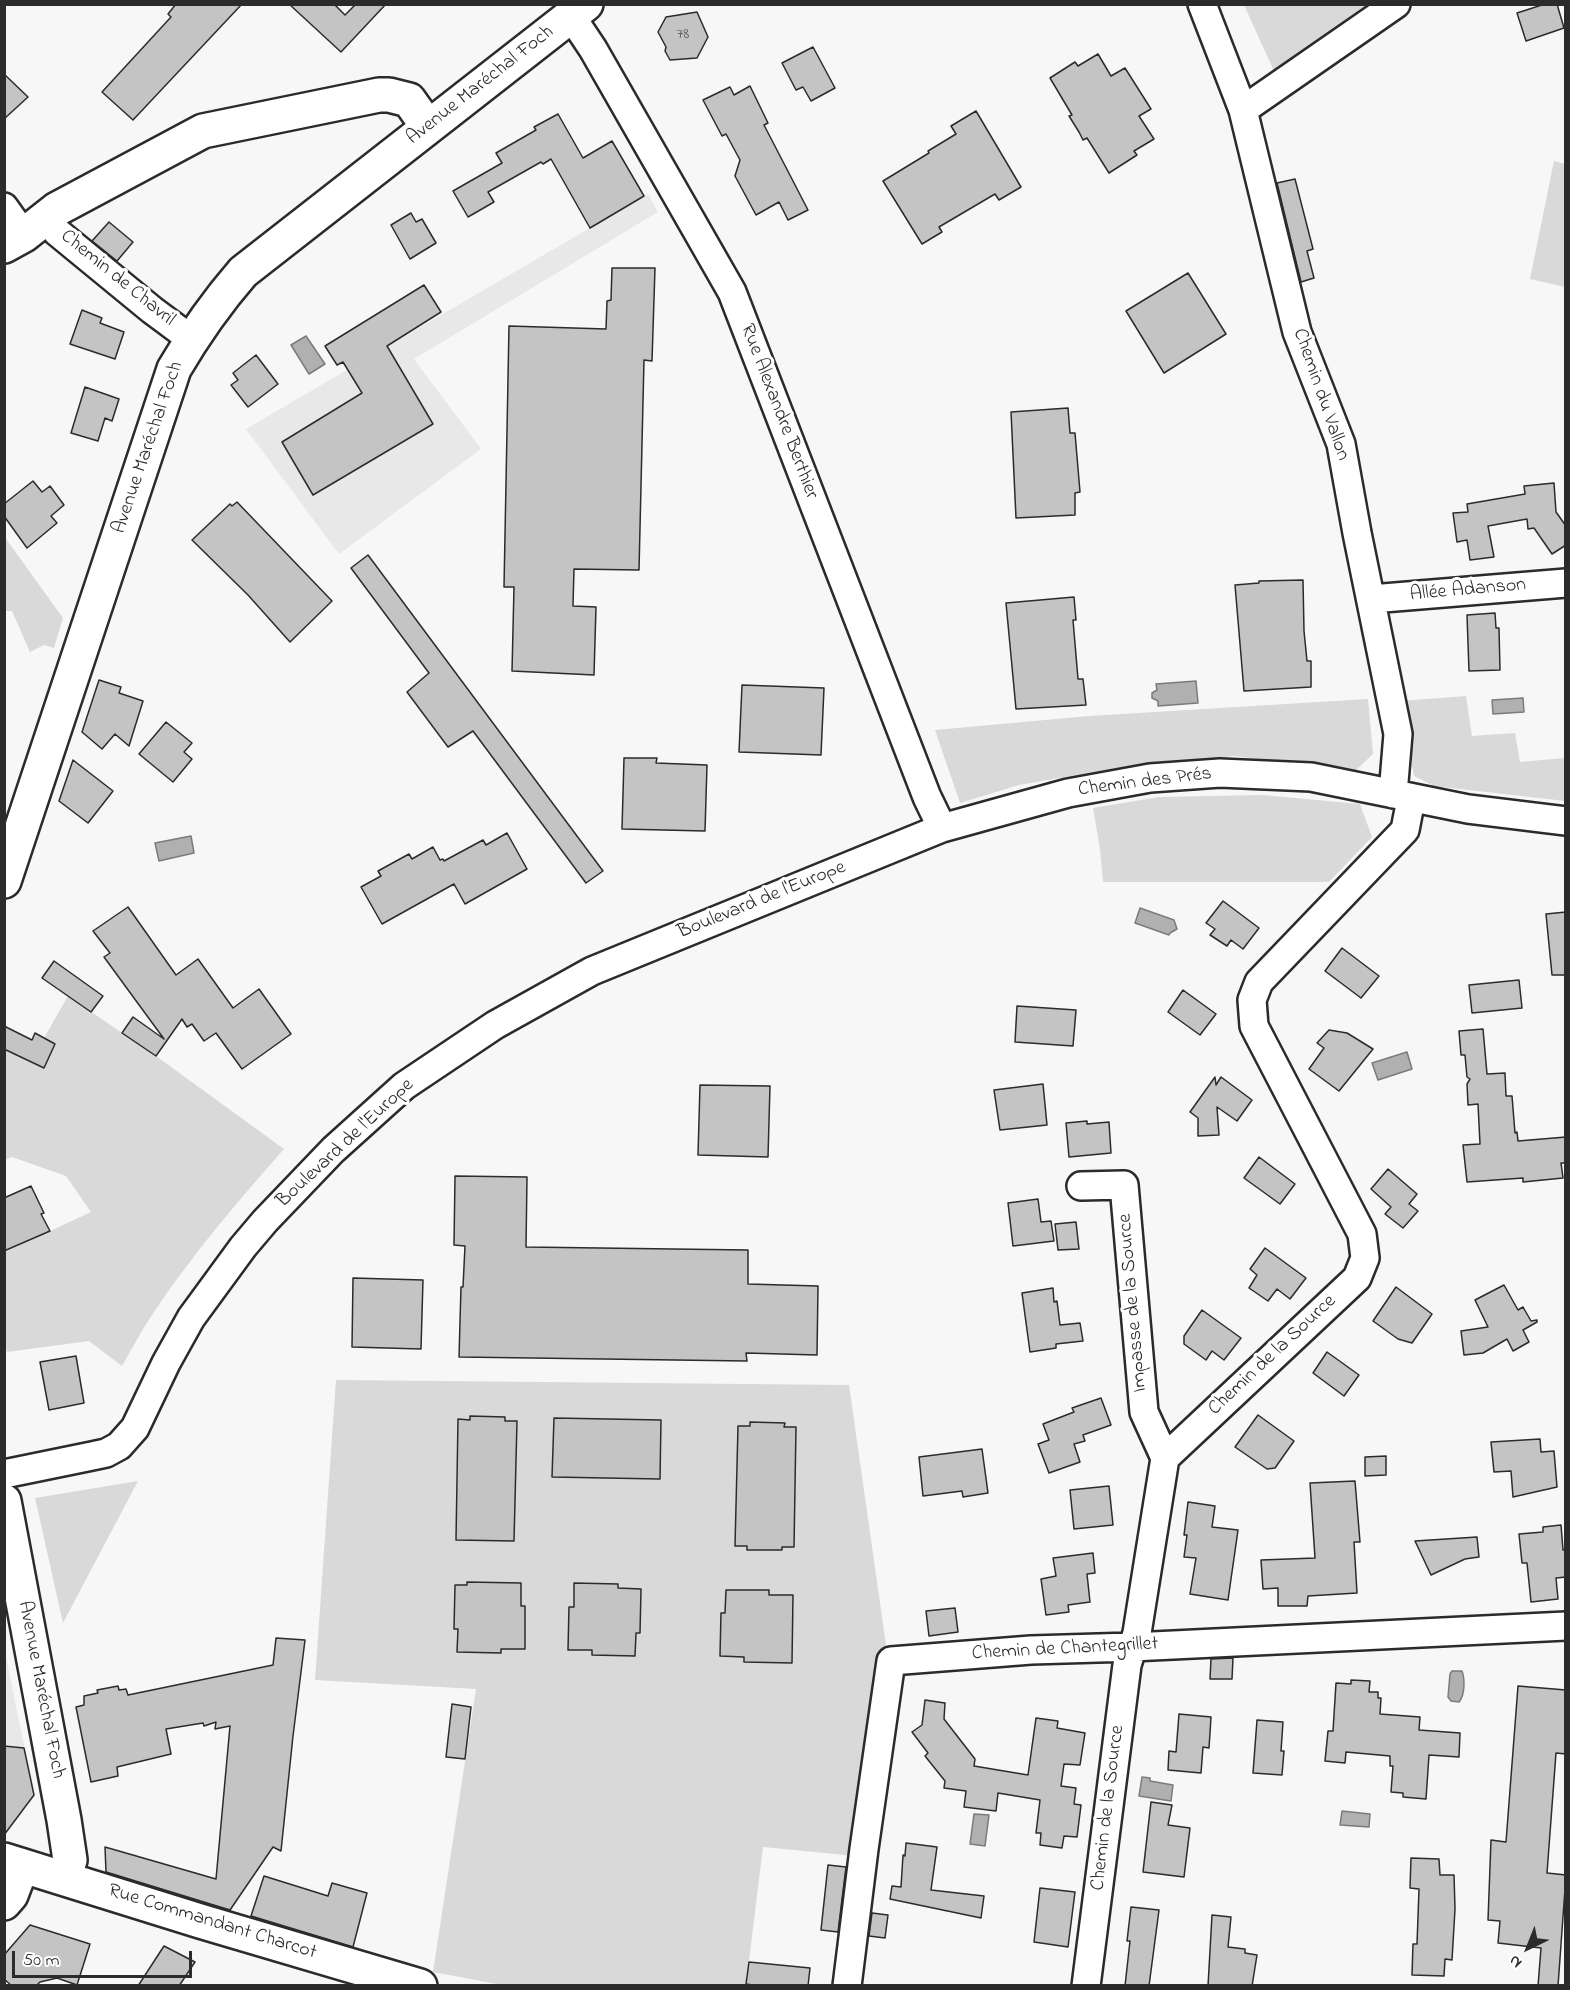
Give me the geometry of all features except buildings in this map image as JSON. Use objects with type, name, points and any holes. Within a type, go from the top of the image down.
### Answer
[{"type":"main road","name":"Avenue Maréchal Foch","points":[[4,881],[174,369],[191,339],[212,308],[243,272],[579,10]]},
{"type":"main road","points":[[25,232],[57,209],[203,131],[379,95],[409,100],[428,127]]},
{"type":"main road","name":"Avenue Maréchal Foch","points":[[4,1501],[64,1820],[70,1860],[64,1878]]},
{"type":"main road","points":[[4,1903],[11,1895],[13,1863]]},
{"type":"main road","name":"Rue Commandant Charcot","points":[[13,1863],[382,1980],[420,1986]]},
{"type":"street","name":"Chemin du Vallon","points":[[1202,4],[1243,110],[1297,332],[1341,444],[1398,734],[1402,796]]},
{"type":"street","points":[[1243,110],[1396,4]]},
{"type":"street","name":"Rue Alexandre Berthier","points":[[579,10],[594,49],[732,292],[927,797],[942,828]]},
{"type":"street","name":"Chemin de Chavril","points":[[4,207],[25,232],[57,232],[191,339]]},
{"type":"street","name":"Allée Adanson","points":[[1371,599],[1566,583]]},
{"type":"street","name":"Chemin des Prés","points":[[942,828],[1068,793],[1150,778],[1220,773],[1311,777],[1468,809],[1566,821]]},
{"type":"street","name":"Chemin de la Source","points":[[1086,1986],[1127,1665],[1137,1633],[1165,1458],[1357,1278],[1365,1258],[1362,1234],[1254,1026],[1252,1000],[1259,982],[1405,830],[1402,796]]},
{"type":"street","name":"Boulevard de l'Europe","points":[[4,1474],[106,1453],[119,1446],[135,1428],[165,1363],[191,1318],[243,1247],[333,1150],[404,1086],[495,1025],[592,971],[942,828]]},
{"type":"street","name":"Impasse de la Source","points":[[1081,1185],[1124,1185],[1144,1412],[1165,1458]]},
{"type":"street","name":"Chemin de Chantegrillet","points":[[847,1986],[891,1660],[1031,1650],[1566,1626]]},
{"type":"shaded area","points":[[1244,5],[1388,5],[1278,80]]},
{"type":"shaded area","points":[[1554,161],[1565,164],[1565,287],[1530,279]]},
{"type":"shaded area","points":[[648,194],[658,212],[414,359],[481,449],[339,554],[246,429]]},
{"type":"shaded area","points":[[306,336],[325,364],[309,374],[291,345]]},
{"type":"shaded area","points":[[4,536],[63,618],[54,648],[44,645],[30,652],[12,611],[5,611]]},
{"type":"shaded area","points":[[1196,681],[1198,703],[1158,706],[1158,701],[1152,698],[1152,693],[1157,690],[1156,684]]},
{"type":"shaded area","points":[[1466,696],[1472,736],[1515,733],[1520,762],[1565,758],[1565,801],[1434,786],[1414,776],[1400,701]]},
{"type":"shaded area","points":[[1523,698],[1524,712],[1493,714],[1492,700]]},
{"type":"shaded area","points":[[1368,699],[1373,754],[1355,771],[1234,756],[1087,773],[1019,785],[960,803],[935,730],[1089,716]]},
{"type":"shaded area","points":[[1262,795],[1360,804],[1372,837],[1329,882],[1103,882],[1093,808],[1159,797]]},
{"type":"shaded area","points":[[191,836],[194,853],[159,861],[155,843]]},
{"type":"shaded area","points":[[1140,908],[1174,920],[1177,929],[1169,935],[1135,923]]},
{"type":"shaded area","points":[[68,996],[156,1056],[284,1149],[182,1272],[148,1321],[122,1366],[89,1341],[7,1352],[4,1340],[5,1252],[91,1212],[66,1176],[12,1157],[5,1160],[4,1049],[44,1068],[55,1044],[44,1038]]},
{"type":"shaded area","points":[[1407,1052],[1412,1069],[1378,1080],[1372,1063]]},
{"type":"shaded area","points":[[336,1380],[849,1385],[886,1645],[856,1856],[763,1847],[746,1985],[507,1986],[433,1972],[476,1689],[315,1680]]},
{"type":"shaded area","points":[[138,1481],[63,1623],[35,1498]]},
{"type":"shaded area","points":[[4,1647],[34,1795],[15,1821],[5,1819]]},
{"type":"shaded area","points":[[1452,1671],[1462,1671],[1463,1674],[1463,1691],[1459,1702],[1451,1701],[1448,1697]]},
{"type":"shaded area","points":[[1142,1777],[1150,1778],[1150,1781],[1173,1785],[1171,1801],[1139,1796]]},
{"type":"shaded area","points":[[1342,1811],[1370,1814],[1369,1827],[1340,1825]]},
{"type":"shaded area","points":[[974,1814],[989,1815],[985,1846],[970,1844]]}]
